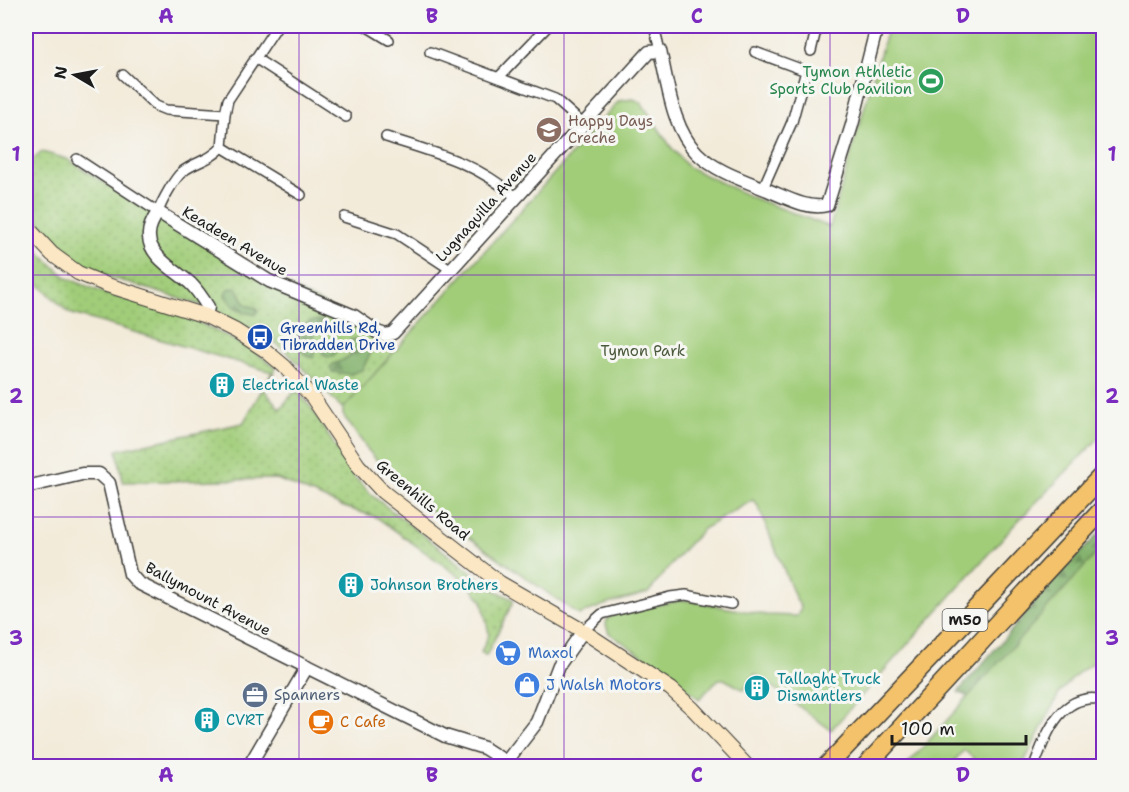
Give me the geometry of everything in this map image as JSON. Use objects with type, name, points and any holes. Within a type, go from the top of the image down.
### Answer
[{"type":"highway","name":"M50","points":[[827,766],[1104,474]]},
{"type":"highway","name":"M50","points":[[866,766],[1104,508]]},
{"type":"main road","name":"Greenhills Road","points":[[26,226],[52,254],[78,273],[107,285],[206,316],[236,331],[284,366],[313,398],[358,465],[399,505],[500,583],[584,631],[671,689],[747,766]]},
{"type":"street","points":[[206,316],[208,307],[202,297],[193,285],[160,259],[150,244],[149,234],[162,202],[182,172],[214,156],[222,147],[228,100],[277,26]]},
{"type":"street","points":[[366,26],[389,40]]},
{"type":"street","points":[[499,77],[548,26]]},
{"type":"street","points":[[654,26],[677,121],[692,147],[718,169],[801,203],[821,206],[827,205],[852,125],[877,26]]},
{"type":"street","points":[[811,51],[817,26]]},
{"type":"street","name":"Lugnaquilla Avenue","points":[[386,335],[393,333],[649,52],[660,51]]},
{"type":"street","points":[[430,52],[555,99],[583,124]]},
{"type":"street","points":[[755,52],[806,71],[792,122],[763,188]]},
{"type":"street","points":[[255,58],[346,117]]},
{"type":"street","points":[[123,75],[156,106],[166,110],[225,114]]},
{"type":"street","points":[[386,137],[458,160],[481,171],[516,197]]},
{"type":"street","points":[[222,147],[301,195]]},
{"type":"street","name":"Keadeen Avenue","points":[[76,159],[269,281],[354,316],[377,332],[386,335]]},
{"type":"street","points":[[344,217],[397,234],[450,269]]},
{"type":"street","name":"Ballymount Avenue","points":[[26,487],[82,474],[94,472],[99,474],[109,483],[130,574],[138,583],[307,667]]},
{"type":"street","points":[[249,766],[307,667],[445,736],[484,748],[506,762],[537,723],[559,665],[584,631],[602,614],[670,597],[686,596],[731,604]]},
{"type":"street","points":[[1034,766],[1050,729],[1072,704],[1089,698],[1104,700]]},
{"type":"green space","name":"Tymon Park","points":[[888,26],[1103,26],[1103,434],[1016,523],[831,730],[755,674],[744,690],[724,679],[719,679],[699,699],[674,677],[609,633],[606,625],[607,619],[617,612],[685,600],[766,615],[797,616],[801,608],[758,506],[753,500],[703,529],[648,593],[604,605],[579,615],[402,490],[368,450],[343,415],[343,409],[619,101],[633,99],[641,102],[671,147],[688,167],[751,197],[830,227]]},
{"type":"green space","points":[[42,152],[67,159],[167,223],[358,322],[394,352],[343,409],[287,352],[260,330],[234,324],[217,310],[93,272],[64,254],[26,205],[26,165]]},
{"type":"green space","points":[[26,240],[67,278],[109,295],[190,318],[251,349],[276,368],[264,390],[280,409],[296,390],[312,409],[354,477],[374,497],[493,589],[514,600],[486,656],[481,652],[489,634],[482,600],[464,580],[376,517],[344,507],[277,479],[123,482],[117,450],[243,423],[272,372],[69,313],[26,272]]},
{"type":"green space","points":[[228,289],[238,289],[246,305],[256,308],[258,311],[255,314],[240,311],[230,303],[225,294]]},
{"type":"green space","points":[[319,320],[324,322],[323,328],[312,334],[317,346],[313,358],[306,355],[288,339],[301,326]]},
{"type":"green space","points":[[355,339],[371,347],[371,352],[362,370],[350,374],[332,372],[330,368],[333,364],[350,357],[350,341]]},
{"type":"green space","points":[[329,343],[334,345],[336,350],[334,355],[329,357],[324,355],[322,350],[324,345]]},
{"type":"green space","points":[[1103,529],[1103,639],[979,702],[958,692],[1059,575]]},
{"type":"green space","points":[[1103,546],[1103,657],[1079,672],[1060,692],[1022,766],[982,766],[964,750],[950,766],[906,766]]},
{"type":"place","name":"Tymon Athletic Sports Club Pavilion","points":[[931,81]]},
{"type":"place","name":"Happy Days Creche","points":[[549,130]]},
{"type":"place","name":"Greenhills Rd, Tibradden Drive","points":[[260,337]]},
{"type":"place","name":"Electrical Waste","points":[[222,385]]},
{"type":"place","name":"Johnson Brothers","points":[[351,585]]},
{"type":"place","name":"Maxol","points":[[508,653]]},
{"type":"place","name":"J Walsh Motors","points":[[527,685]]},
{"type":"place","name":"Tallaght Truck Dismantlers","points":[[757,688]]},
{"type":"place","name":"Spanners","points":[[255,695]]},
{"type":"place","name":"CVRT","points":[[207,720]]},
{"type":"place","name":"C Cafe","points":[[321,722]]}]
